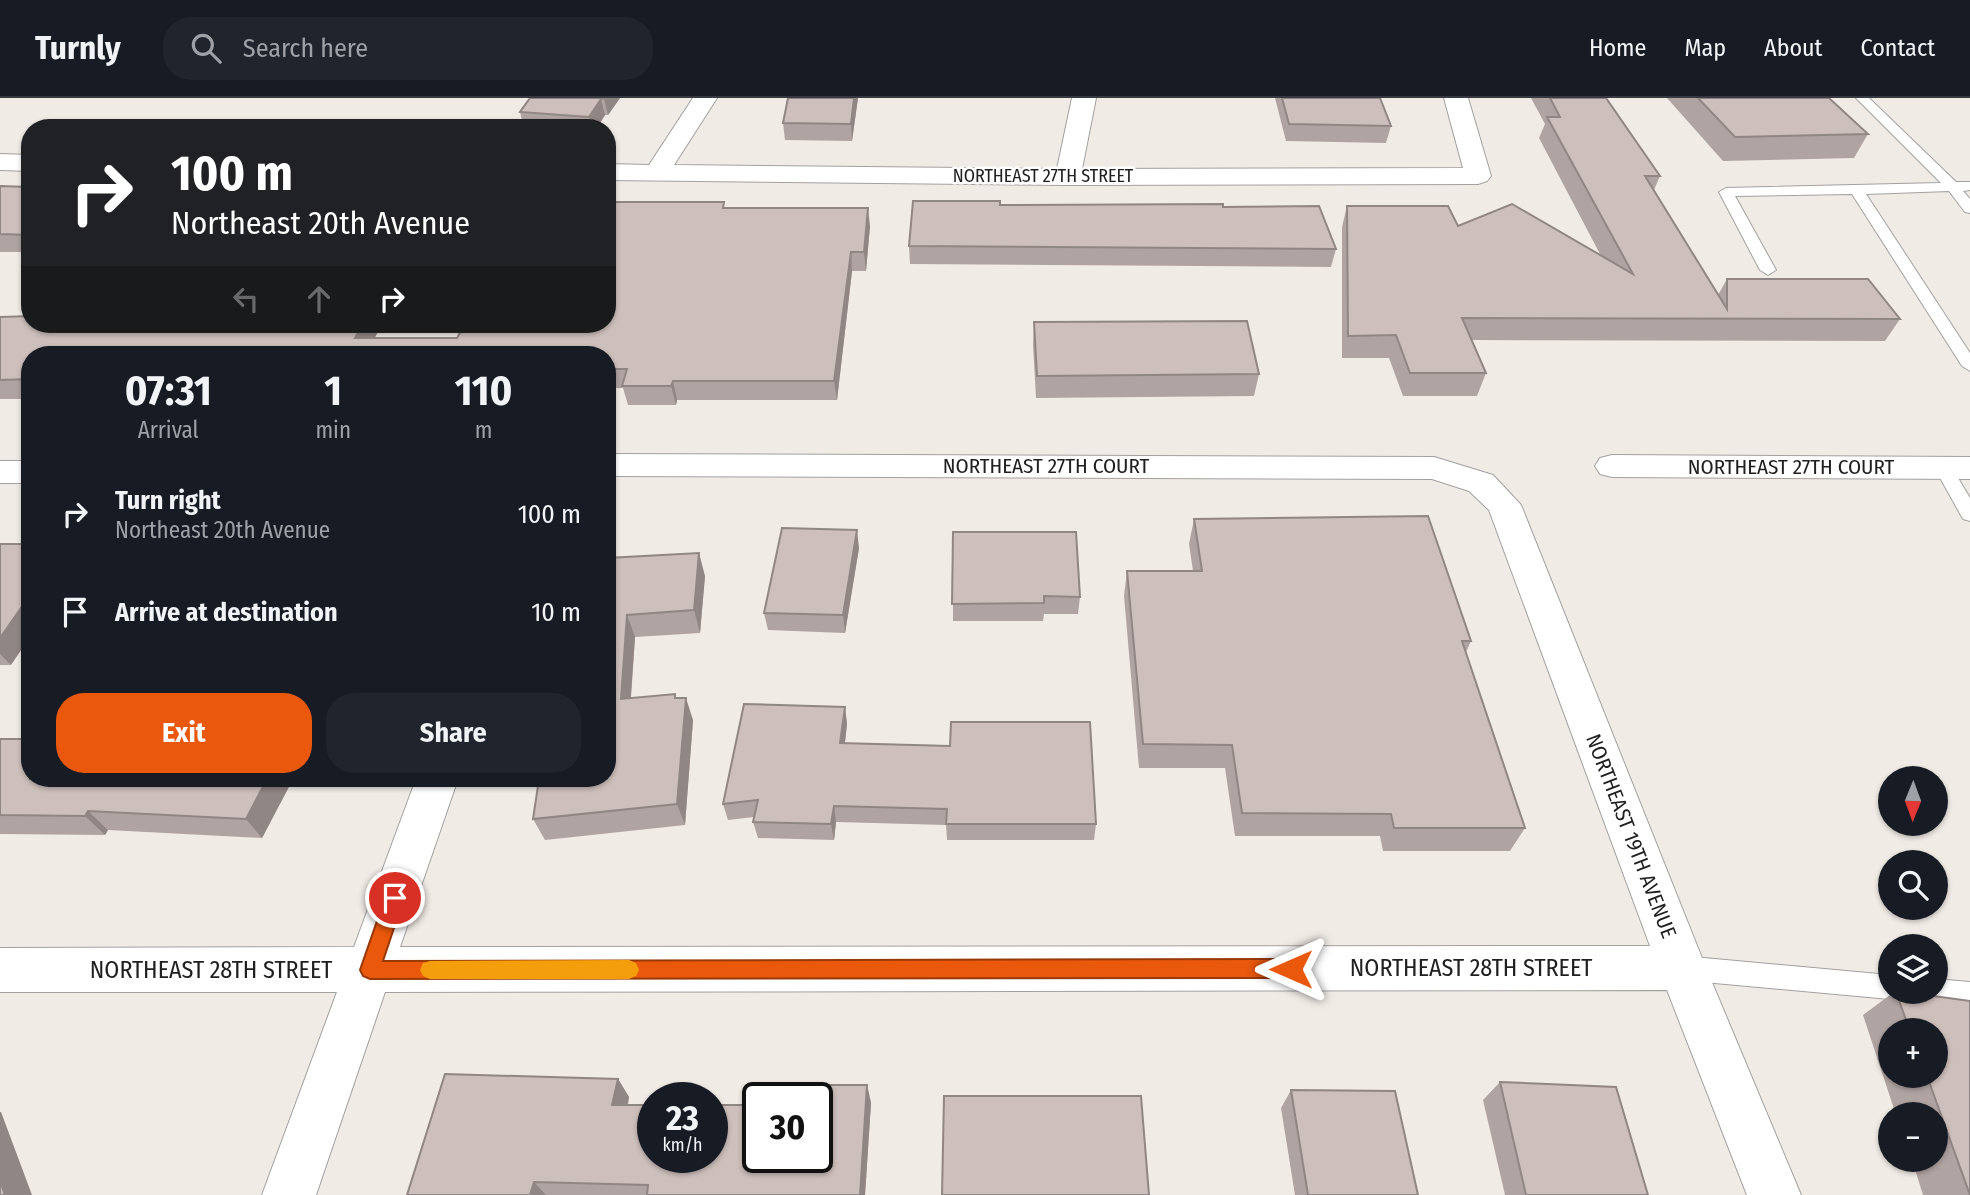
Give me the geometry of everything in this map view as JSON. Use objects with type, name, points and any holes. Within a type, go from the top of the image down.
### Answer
[{"type":"street","points":[[656,173],[705,98]]},
{"type":"street","points":[[1068,177],[1084,98]]},
{"type":"street","name":"NORTHEAST 27TH STREET","points":[[616,172],[1068,177],[1478,176],[1456,98]]},
{"type":"street","points":[[0,162],[21,163]]},
{"type":"street","name":"NORTHEAST 27TH COURT","points":[[616,465],[1434,468],[1481,483]]},
{"type":"street","name":"NORTHEAST 27TH COURT","points":[[1612,466],[1957,468]]},
{"type":"street","points":[[0,472],[21,472]]},
{"type":"street","name":"NORTHEAST 19TH AVENUE","points":[[1481,483],[1504,505],[1682,968],[1774,1195]]},
{"type":"street","points":[[289,1195],[434,787]]},
{"type":"street","name":"NORTHEAST 28TH STREET","points":[[0,970],[1682,968]]},
{"type":"lane","points":[[1863,98],[1953,187],[1970,209]]},
{"type":"lane","points":[[1768,270],[1726,191],[1970,187]]},
{"type":"lane","points":[[1856,190],[1970,366]]},
{"type":"lane","points":[[1957,468],[1970,514]]},
{"type":"lane","points":[[1682,968],[1878,986]]},
{"type":"lane","points":[[1948,992],[1970,995]]},
{"type":"building","points":[[530,98],[604,98],[589,117],[520,112]]},
{"type":"building","points":[[788,98],[854,98],[851,124],[783,123]]},
{"type":"building","points":[[1282,98],[1380,98],[1391,126],[1289,124]]},
{"type":"building","points":[[1550,98],[1606,98],[1660,176],[1645,176],[1727,309],[1727,279],[1868,279],[1900,319],[1462,318],[1486,373],[1410,373],[1396,335],[1348,336],[1347,206],[1448,206],[1458,226],[1512,204],[1633,274],[1547,117],[1560,117]]},
{"type":"building","points":[[1698,98],[1829,98],[1868,134],[1735,137]]},
{"type":"building","points":[[0,186],[21,187],[21,235],[0,234]]},
{"type":"building","points":[[913,201],[1000,201],[1000,205],[1319,206],[1336,249],[909,246]]},
{"type":"building","points":[[616,202],[724,202],[723,208],[868,208],[864,252],[851,252],[834,381],[673,381],[671,386],[622,386],[627,369],[616,369],[616,346],[21,346],[21,379],[0,380],[0,317],[21,316],[21,333],[358,333],[355,338],[457,338],[460,333],[616,333]]},
{"type":"building","points":[[1247,321],[1259,374],[1037,376],[1034,322]]},
{"type":"building","points":[[1428,516],[1471,641],[1462,641],[1525,828],[1394,828],[1391,814],[1242,813],[1232,745],[1143,744],[1127,571],[1202,571],[1194,519]]},
{"type":"building","points":[[782,528],[857,530],[843,615],[764,613]]},
{"type":"building","points":[[953,532],[1076,532],[1080,597],[1044,596],[1044,603],[952,604]]},
{"type":"building","points":[[0,544],[21,544],[21,608],[0,638]]},
{"type":"building","points":[[699,553],[694,610],[627,615],[621,699],[675,694],[675,698],[686,698],[677,804],[533,819],[538,787],[616,787],[616,558]]},
{"type":"building","points":[[744,704],[845,707],[840,743],[950,746],[951,722],[1090,722],[1096,824],[946,824],[947,809],[834,806],[831,824],[753,822],[758,800],[723,804]]},
{"type":"building","points":[[0,739],[21,739],[21,787],[263,787],[246,819],[88,811],[85,816],[0,815]]},
{"type":"building","points":[[1948,998],[1970,1001],[1970,1195],[1948,1134],[1948,1102],[1936,1102],[1931,1088],[1948,1088],[1948,1018],[1905,1018],[1900,1004],[1948,1004]]},
{"type":"building","points":[[445,1074],[618,1079],[612,1105],[637,1105],[637,1173],[728,1173],[728,1105],[742,1105],[742,1173],[833,1173],[833,1085],[867,1085],[860,1195],[647,1195],[648,1185],[534,1182],[530,1195],[407,1195]]},
{"type":"building","points":[[1500,1082],[1616,1087],[1648,1195],[1526,1195]]},
{"type":"building","points":[[1291,1090],[1395,1091],[1418,1195],[1308,1195]]},
{"type":"building","points":[[944,1096],[1141,1096],[1149,1195],[942,1195]]},
{"type":"building","points":[[0,1181],[5,1195],[0,1195]]},
{"type":"slow traffic","points":[[430,970],[629,970]]},
{"type":"route","points":[[395,898],[370,970],[1291,969]]}]
